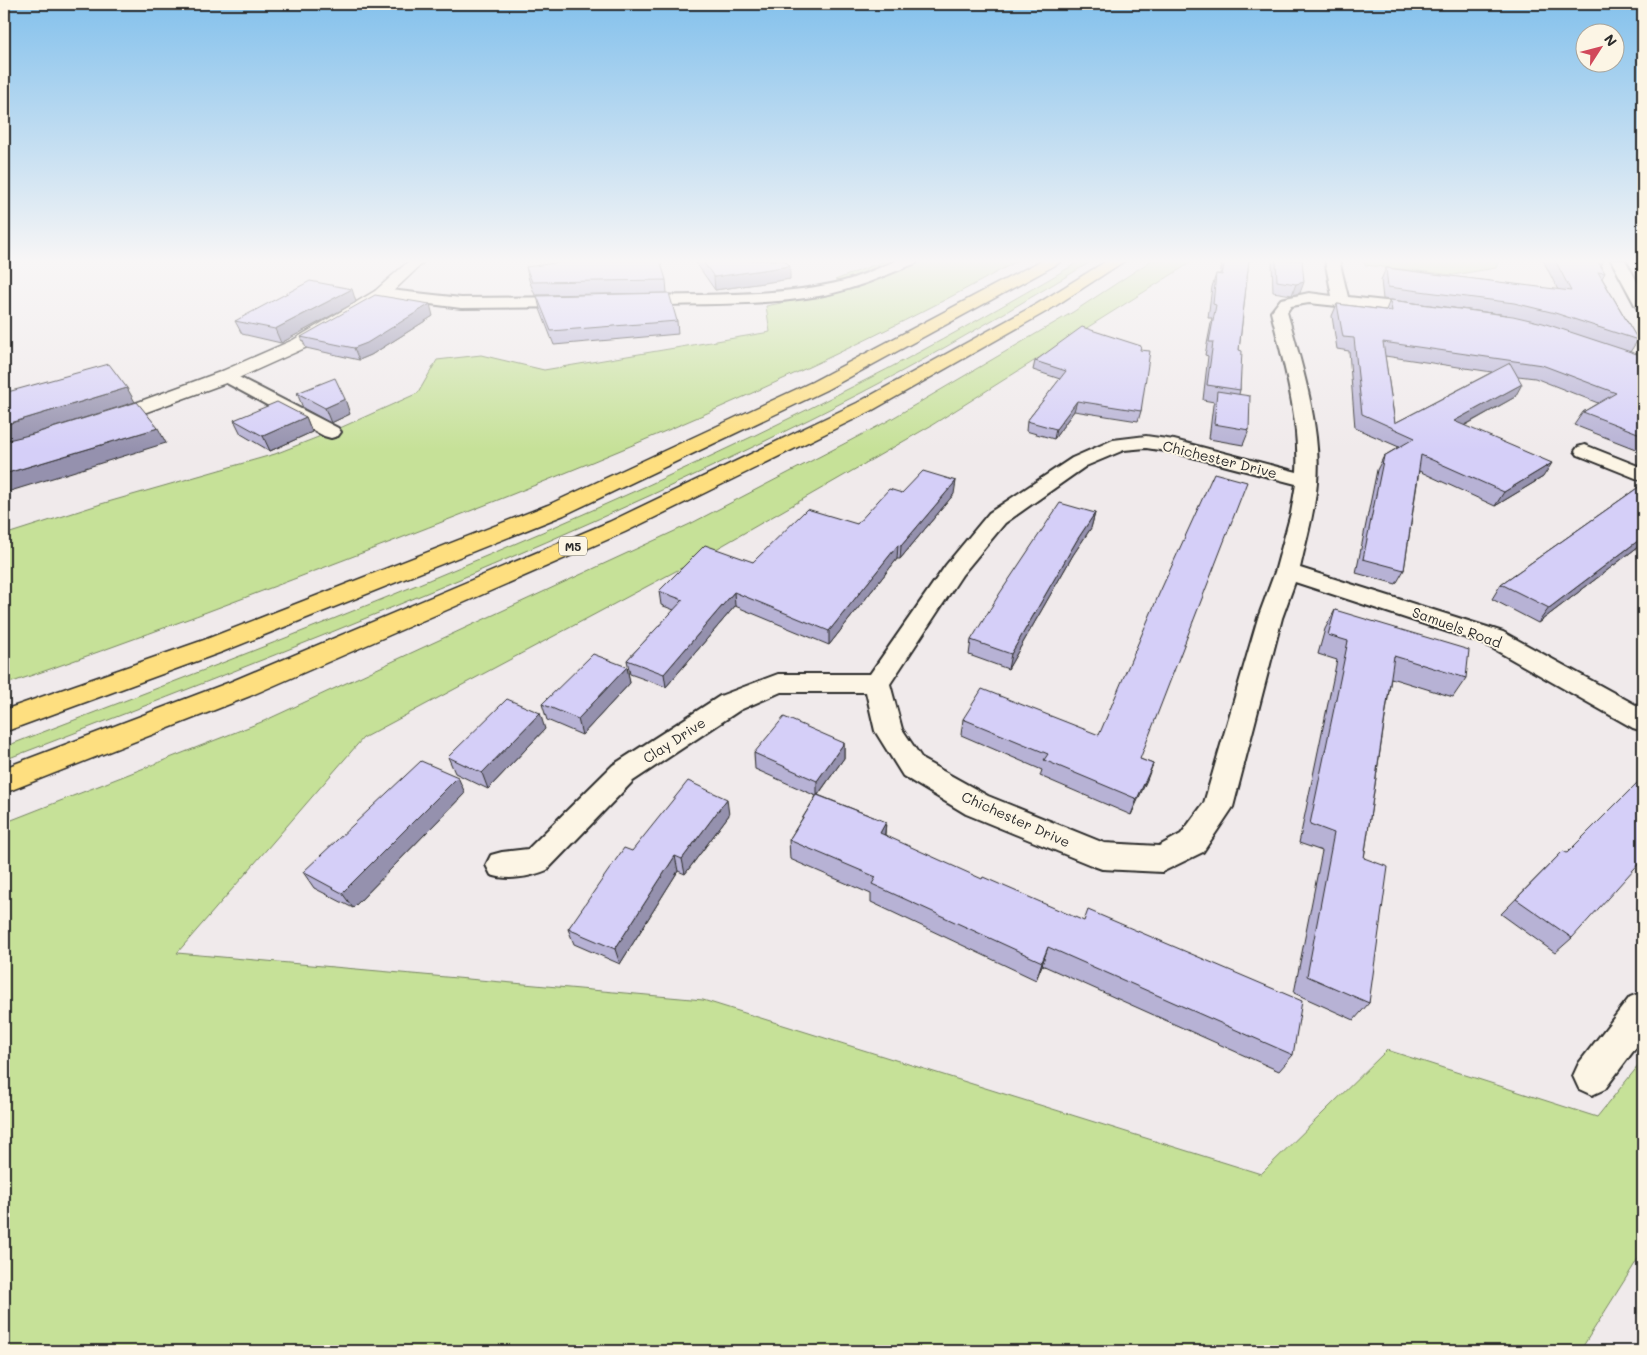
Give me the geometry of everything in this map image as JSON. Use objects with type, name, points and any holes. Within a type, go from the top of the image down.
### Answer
[{"type":"highway","points":[[4,722],[213,646],[556,510],[819,386],[936,323]]},
{"type":"highway","name":"M5","points":[[4,781],[240,689],[616,527],[864,407],[1014,323]]},
{"type":"street","points":[[88,426],[154,404],[227,376],[299,344],[333,323]]},
{"type":"street","name":"Chichester Drive","points":[[1282,323],[1301,401],[1308,452],[1307,482],[1302,513],[1287,572],[1270,618],[1218,807],[1192,843],[1162,860],[1102,856],[977,806],[913,768],[889,731],[877,684],[954,570],[997,518],[1079,462],[1120,444],[1146,442],[1174,446],[1307,482]]},
{"type":"street","points":[[227,376],[331,432]]},
{"type":"street","points":[[1585,451],[1643,475]]},
{"type":"street","name":"Samuels Road","points":[[1287,572],[1402,607],[1494,638],[1643,721]]},
{"type":"street","name":"Clay Drive","points":[[502,864],[536,861],[623,773],[730,703],[778,683],[877,684]]},
{"type":"street","points":[[1592,1076],[1643,1009]]},
{"type":"green space","points":[[769,323],[899,323],[788,377],[549,480],[292,580],[4,685],[4,535],[101,504],[275,454],[331,432],[418,393],[437,360],[481,355],[544,370],[770,332]]},
{"type":"green space","points":[[988,323],[863,392],[653,494],[439,588],[222,676],[4,760],[4,747],[328,621],[543,532],[649,485],[754,436],[886,370],[971,324]]},
{"type":"green space","points":[[1054,323],[1094,323],[932,425],[704,556],[363,738],[177,953],[703,1000],[1261,1174],[1387,1050],[1597,1117],[1643,1060],[1643,1251],[1580,1351],[4,1351],[4,823],[264,721],[690,524],[886,422]]},
{"type":"building","points":[[246,323],[286,323],[275,329]]},
{"type":"building","points":[[325,323],[399,323],[367,343],[354,348],[301,337]]},
{"type":"building","points":[[548,323],[649,323],[551,331]]},
{"type":"building","points":[[1213,323],[1242,323],[1239,350],[1242,351],[1240,390],[1207,385],[1213,342],[1209,342]]},
{"type":"building","points":[[1340,323],[1544,323],[1643,356],[1643,435],[1583,412],[1616,393],[1542,365],[1383,342],[1395,423],[1510,363],[1522,384],[1454,421],[1552,463],[1504,492],[1421,455],[1404,570],[1363,559],[1384,456],[1415,438],[1362,414],[1354,338],[1343,337]]},
{"type":"building","points":[[1586,323],[1628,323],[1638,340]]},
{"type":"building","points":[[1082,327],[1141,346],[1140,350],[1150,351],[1141,411],[1077,401],[1056,429],[1027,421],[1066,371],[1035,361]]},
{"type":"building","points":[[109,364],[127,388],[4,425],[4,393]]},
{"type":"building","points":[[335,378],[345,399],[325,408],[297,393]]},
{"type":"building","points":[[1217,391],[1250,396],[1249,430],[1214,424]]},
{"type":"building","points":[[137,402],[158,428],[4,474],[4,441]]},
{"type":"building","points":[[277,402],[306,417],[263,436],[234,420]]},
{"type":"building","points":[[923,471],[956,481],[901,546],[898,545],[829,631],[734,592],[664,674],[627,660],[683,600],[659,591],[705,545],[753,562],[807,509],[857,524],[889,489],[902,493]]},
{"type":"building","points":[[1214,473],[1247,482],[1140,759],[1153,764],[1137,799],[1044,760],[1048,754],[963,719],[982,689],[1099,735],[1159,594]]},
{"type":"building","points":[[1643,484],[1643,537],[1549,608],[1501,584]]},
{"type":"building","points":[[1060,503],[1095,513],[1077,540],[1011,654],[971,640],[1000,593]]},
{"type":"building","points":[[1335,610],[1469,650],[1466,678],[1394,656],[1364,858],[1388,867],[1369,1003],[1307,976],[1334,833],[1310,824],[1348,641],[1328,635]]},
{"type":"building","points":[[593,654],[627,667],[578,719],[542,704]]},
{"type":"building","points":[[507,699],[540,713],[482,773],[448,757]]},
{"type":"building","points":[[784,717],[844,743],[817,781],[754,753]]},
{"type":"building","points":[[421,761],[458,777],[342,893],[303,872]]},
{"type":"building","points":[[1643,777],[1643,859],[1572,938],[1516,899],[1563,851],[1567,853]]},
{"type":"building","points":[[688,781],[727,799],[682,859],[675,856],[615,949],[568,929],[624,848],[632,851]]},
{"type":"building","points":[[817,795],[886,822],[880,833],[982,879],[983,877],[1084,921],[1088,910],[1302,1001],[1293,1055],[1048,947],[1042,962],[872,884],[876,877],[789,840]]}]
